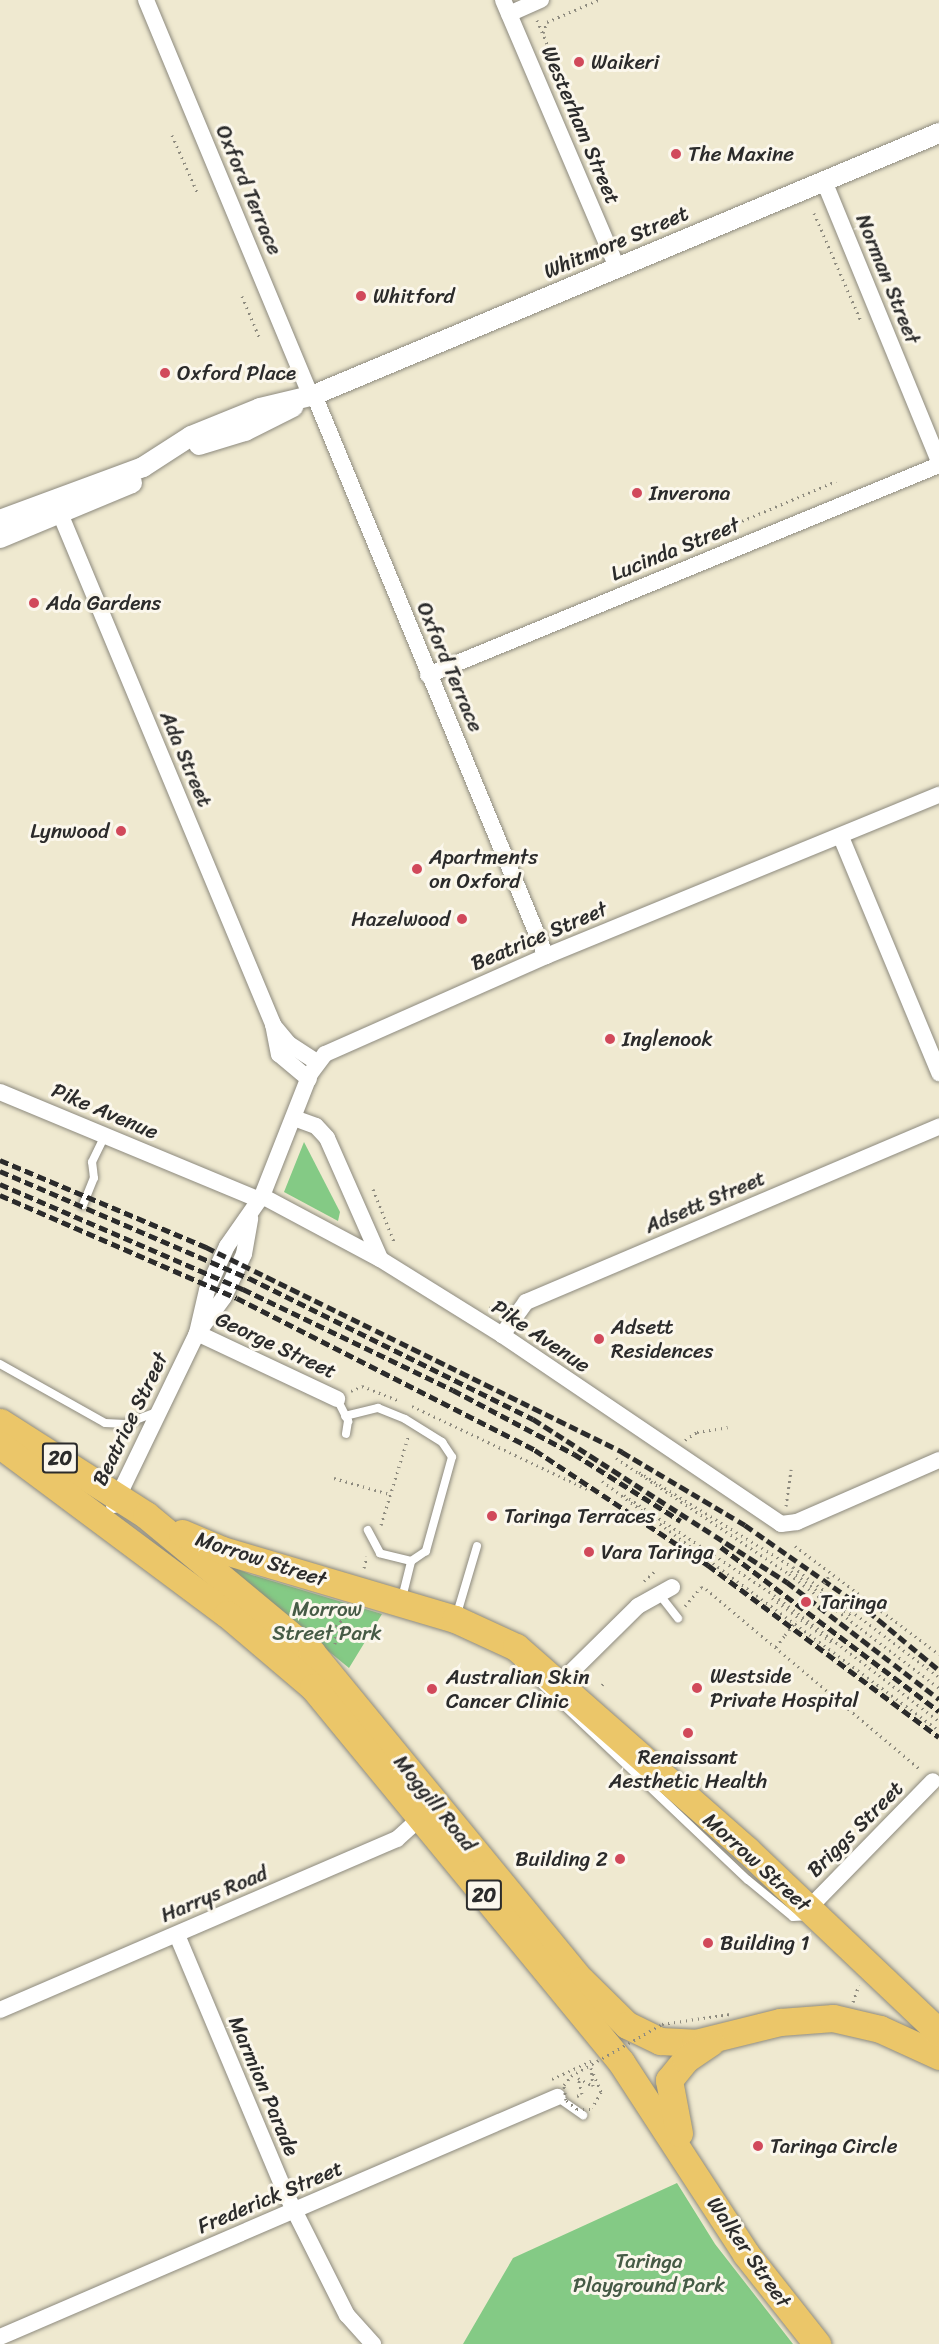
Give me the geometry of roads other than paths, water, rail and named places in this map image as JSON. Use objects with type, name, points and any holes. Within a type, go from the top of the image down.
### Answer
[{"type":"highway","name":"Moggill Road","points":[[0,1422],[146,1515],[312,1653],[428,1811],[621,2062],[685,2157]]},
{"type":"highway","name":"Moggill Road","points":[[0,1444],[286,1662],[428,1811],[612,2014],[654,2039],[713,2041],[780,2022],[833,2018],[879,2029],[939,2056]]},
{"type":"highway","name":"Morrow Street","points":[[146,1515],[222,1550],[455,1619],[508,1641],[561,1682],[813,1912],[939,2032]]},
{"type":"highway","points":[[685,2157],[669,2080],[686,2059],[713,2041]]},
{"type":"highway","name":"Walker Street","points":[[685,2157],[746,2254],[817,2344]]},
{"type":"street","name":"Oxford Terrace","points":[[146,0],[546,956]]},
{"type":"street","points":[[506,7],[541,0]]},
{"type":"street","name":"Westerham Street","points":[[506,7],[617,267]]},
{"type":"street","name":"Whitmore Street","points":[[5,515],[56,505],[129,478],[159,473],[202,443],[245,431],[312,396],[939,133]]},
{"type":"street","name":"Norman Street","points":[[824,181],[939,463]]},
{"type":"street","name":"Lucinda Street","points":[[428,675],[939,463]]},
{"type":"street","name":"Whitmore Street","points":[[0,538],[56,505]]},
{"type":"street","name":"Ada Street","points":[[56,505],[273,1024],[281,1057],[309,1079]]},
{"type":"street","name":"Beatrice Street","points":[[103,1524],[162,1409],[197,1333],[219,1263],[261,1198],[317,1062],[333,1049],[546,956],[939,795]]},
{"type":"street","points":[[841,837],[939,1073]]},
{"type":"street","name":"Ada Street","points":[[273,1024],[289,1044],[317,1062]]},
{"type":"street","name":"Pike Avenue","points":[[0,1092],[261,1198],[380,1259],[502,1335],[788,1524],[939,1460]]},
{"type":"street","points":[[294,1118],[316,1126],[327,1138],[380,1259]]},
{"type":"street","name":"Adsett Street","points":[[502,1335],[526,1302],[939,1127]]},
{"type":"street","name":"George Street","points":[[197,1333],[341,1396]]},
{"type":"street","points":[[561,1682],[638,1606],[666,1591]]},
{"type":"street","name":"Briggs Street","points":[[813,1912],[931,1779]]},
{"type":"street","name":"Harrys Road","points":[[0,2010],[397,1839],[428,1811]]},
{"type":"street","name":"Marmion Parade","points":[[177,1935],[295,2211],[347,2315],[373,2344]]},
{"type":"street","name":"Frederick Street","points":[[0,2337],[557,2097]]},
{"type":"lane","points":[[83,1205],[94,1178],[92,1162],[105,1134]]},
{"type":"lane","points":[[0,1364],[105,1423],[125,1424],[162,1409]]},
{"type":"lane","points":[[341,1396],[346,1434]]},
{"type":"lane","points":[[345,1416],[378,1408],[422,1427],[449,1450],[452,1464],[431,1543],[411,1561],[401,1603]]},
{"type":"lane","points":[[368,1530],[376,1551],[411,1561]]},
{"type":"lane","points":[[455,1619],[477,1546]]},
{"type":"lane","points":[[666,1591],[678,1618]]},
{"type":"lane","points":[[508,1641],[525,1673],[748,1880],[793,1917],[813,1912]]},
{"type":"lane","points":[[557,2097],[583,2115]]},
{"type":"railway","points":[[0,1160],[206,1247],[622,1452],[745,1525],[868,1611],[939,1670]]},
{"type":"railway","points":[[0,1171],[249,1278],[533,1419],[787,1582],[939,1699]]},
{"type":"railway","points":[[0,1184],[243,1289],[453,1390],[574,1454],[681,1521]]},
{"type":"railway","points":[[0,1195],[237,1298],[535,1450],[708,1565],[939,1737]]},
{"type":"railway","points":[[721,1547],[939,1711]]},
{"type":"place","name":"Waikeri","points":[[579,62]]},
{"type":"place","name":"The Maxine","points":[[676,154]]},
{"type":"place","name":"Whitford","points":[[361,296]]},
{"type":"place","name":"Oxford Place","points":[[165,373]]},
{"type":"place","name":"Inverona","points":[[637,493]]},
{"type":"place","name":"Ada Gardens","points":[[34,603]]},
{"type":"place","name":"Lynwood","points":[[121,831]]},
{"type":"place","name":"Apartments on Oxford","points":[[417,869]]},
{"type":"place","name":"Hazelwood","points":[[462,919]]},
{"type":"place","name":"Inglenook","points":[[610,1039]]},
{"type":"place","name":"Adsett Residences","points":[[599,1339]]},
{"type":"place","name":"Taringa Terraces","points":[[492,1516]]},
{"type":"place","name":"Vara Taringa","points":[[589,1552]]},
{"type":"place","name":"Taringa","points":[[806,1602]]},
{"type":"place","name":"Westside Private Hospital","points":[[697,1688]]},
{"type":"place","name":"Australian Skin Cancer Clinic","points":[[432,1689]]},
{"type":"place","name":"Renaissant Aesthetic Health","points":[[688,1733]]},
{"type":"place","name":"Building 2","points":[[620,1859]]},
{"type":"place","name":"Building 1","points":[[708,1943]]},
{"type":"place","name":"Taringa Circle","points":[[758,2146]]},
{"type":"park label","name":"Morrow Street Park","points":[[327,1621]]},
{"type":"park label","name":"Taringa Playground Park","points":[[649,2273]]}]
